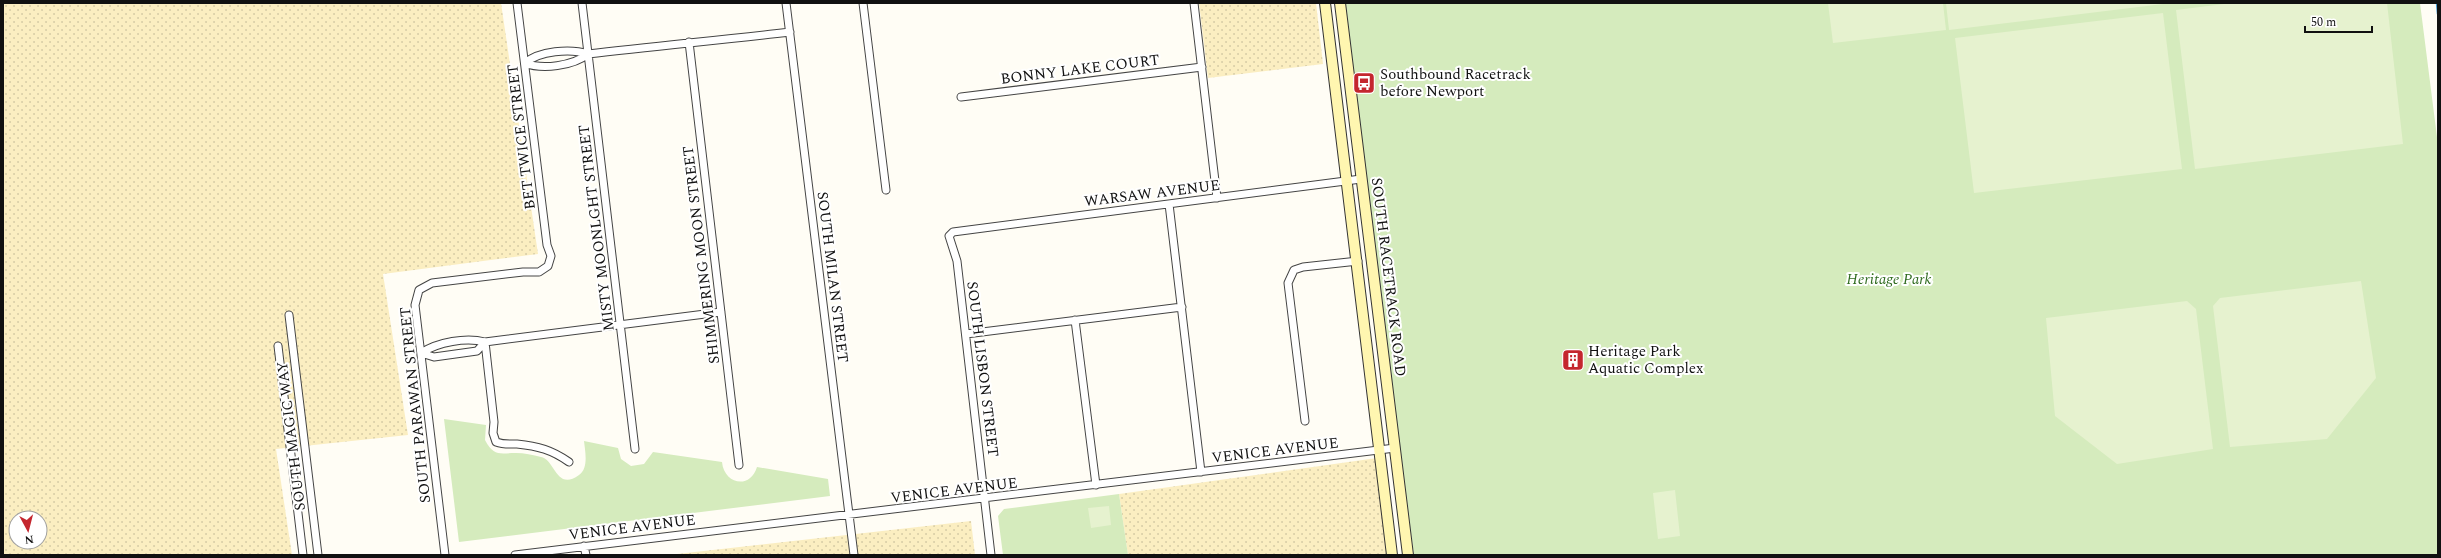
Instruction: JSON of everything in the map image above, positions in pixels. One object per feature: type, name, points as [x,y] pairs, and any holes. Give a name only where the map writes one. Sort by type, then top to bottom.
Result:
[{"type":"main road","name":"SOUTH RACETRACK ROAD","points":[[1325,3],[1358,261],[1392,555]]},
{"type":"main road","name":"SOUTH RACETRACK ROAD","points":[[1340,3],[1408,555]]},
{"type":"street","name":"BET TWICE STREET","points":[[517,3],[547,245],[551,256],[548,266]]},
{"type":"street","name":"MISTY MOONLGHT STREET","points":[[582,3],[635,449]]},
{"type":"street","name":"SOUTH MILAN STREET","points":[[786,3],[854,555]]},
{"type":"street","points":[[863,3],[886,190]]},
{"type":"street","points":[[1194,3],[1217,198]]},
{"type":"street","points":[[588,54],[579,61],[567,63],[535,67],[525,63],[533,56],[578,50],[588,54],[688,42],[710,42],[790,32]]},
{"type":"street","name":"SHIMMERING MOON STREET","points":[[688,42],[739,465]]},
{"type":"street","name":"BONNY LAKE COURT","points":[[961,97],[1202,67]]},
{"type":"street","name":"WARSAW AVENUE","points":[[949,236],[953,232],[1361,180]]},
{"type":"street","points":[[1169,204],[1202,472]]},
{"type":"street","name":"SOUTH LISBON STREET","points":[[949,236],[957,261],[986,499],[991,555]]},
{"type":"street","points":[[1306,421],[1288,283],[1294,270],[1303,267],[1358,261]]},
{"type":"street","name":"SOUTH PARAWAN STREET","points":[[445,555],[415,305],[419,290],[432,283],[523,272],[539,272],[548,266]]},
{"type":"street","points":[[966,334],[1182,306]]},
{"type":"street","points":[[421,353],[432,345],[475,340],[485,342],[721,312]]},
{"type":"street","name":"SOUTH MAGIC WAY","points":[[289,315],[318,555]]},
{"type":"street","points":[[1075,320],[1096,485]]},
{"type":"street","points":[[421,353],[434,357],[477,351],[485,342]]},
{"type":"street","points":[[485,342],[494,422],[493,433],[496,442],[504,445],[516,444],[552,450],[569,462]]},
{"type":"street","name":"SOUTH MAGIC WAY","points":[[278,346],[303,555]]},
{"type":"street","name":"VENICE AVENUE","points":[[515,555],[986,499],[1395,448]]},
{"type":"street","points":[[584,546],[586,555]]},
{"type":"sand","points":[[3,3],[501,3],[538,254],[383,274],[408,435],[276,449],[292,555],[3,555]]},
{"type":"sand","points":[[1199,3],[1316,3],[1323,64],[1208,78]]},
{"type":"sand","points":[[1377,458],[1387,555],[1128,555],[1119,494]]},
{"type":"sand","points":[[971,521],[975,555],[668,555]]},
{"type":"green space","name":"Heritage Park","points":[[1340,3],[2420,3],[2438,145],[2438,555],[1414,555],[1364,203]]},
{"type":"green space","points":[[1828,3],[1943,3],[1946,30],[1833,43]]},
{"type":"green space","points":[[1946,3],[2162,3],[2163,4],[1949,30]]},
{"type":"green space","points":[[2232,3],[2387,3],[2403,144],[2195,169],[2176,10]]},
{"type":"green space","points":[[2163,13],[2182,169],[1974,193],[1955,38]]},
{"type":"green space","points":[[2361,281],[2376,378],[2327,439],[2230,447],[2213,306],[2220,298]]},
{"type":"green space","points":[[2187,301],[2196,309],[2213,449],[2117,464],[2055,416],[2046,318]]},
{"type":"green space","points":[[444,419],[486,425],[485,440],[495,452],[522,453],[546,459],[557,473],[565,480],[579,475],[584,468],[586,459],[584,441],[618,448],[621,459],[631,466],[644,464],[653,452],[722,462],[727,475],[738,481],[749,479],[754,474],[757,467],[828,479],[830,496],[459,542]]},
{"type":"green space","points":[[1675,490],[1680,536],[1658,539],[1653,493]]},
{"type":"green space","points":[[1119,494],[1128,555],[1003,555],[998,516],[1004,509]]},
{"type":"green space","points":[[1109,506],[1111,525],[1091,528],[1088,508]]},
{"type":"waterway","points":[[2437,3],[2438,14]]},
{"type":"place","name":"Southbound Racetrack before Newport","points":[[1364,83]]},
{"type":"place","name":"Heritage Park Aquatic Complex","points":[[1573,360]]}]
